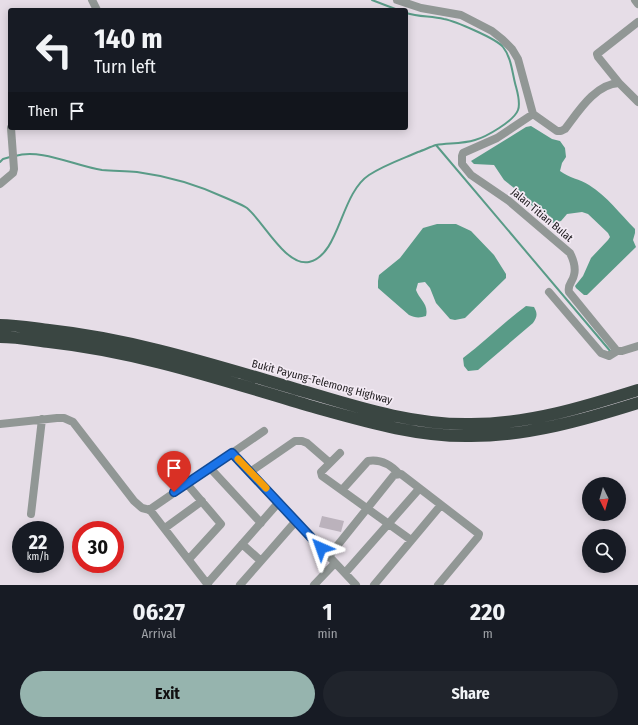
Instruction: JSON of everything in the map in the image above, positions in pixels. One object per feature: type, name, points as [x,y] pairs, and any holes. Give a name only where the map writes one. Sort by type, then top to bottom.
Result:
[{"type":"highway","name":"Bukit Payung-Telemong Highway","points":[[0,325],[80,333],[151,347],[368,410],[435,422],[472,424],[524,420],[565,412],[638,390]]},
{"type":"highway","points":[[0,337],[78,345],[148,359],[365,422],[434,434],[472,436],[526,432],[568,424],[638,402]]},
{"type":"street","points":[[397,0],[421,8],[460,15],[492,31],[502,38],[512,49],[518,59],[533,114],[557,131],[563,131],[595,93],[608,85],[619,83]]},
{"type":"street","points":[[635,0],[638,4]]},
{"type":"street","points":[[638,22],[597,55],[619,83],[638,102]]},
{"type":"street","name":"Jalan Titian Bulat","points":[[533,114],[497,138],[463,153],[462,164],[471,175],[509,201],[570,253],[575,272],[569,285],[569,292],[617,351]]},
{"type":"street","points":[[0,184],[13,173],[14,169],[11,130]]},
{"type":"street","points":[[549,292],[601,353],[609,356],[617,351],[638,346]]},
{"type":"street","points":[[0,424],[64,418],[74,422],[134,501],[142,508],[149,510],[165,528],[207,585],[279,502]]},
{"type":"street","points":[[31,514],[42,419]]},
{"type":"street","points":[[149,510],[264,431]]},
{"type":"street","points":[[250,472],[295,441],[299,440],[307,443],[330,463]]},
{"type":"street","points":[[232,453],[356,585]]},
{"type":"street","points":[[340,453],[321,472],[321,474],[411,540]]},
{"type":"street","points":[[342,490],[368,461],[378,461],[392,467],[396,475],[419,489],[478,534],[478,537],[438,585]]},
{"type":"street","points":[[210,468],[261,523]]},
{"type":"street","points":[[329,556],[367,508],[396,475]]},
{"type":"street","points":[[186,484],[221,524],[189,559]]},
{"type":"street","points":[[345,573],[419,489]]},
{"type":"street","points":[[165,528],[202,501]]},
{"type":"street","points":[[374,585],[440,505]]},
{"type":"street","points":[[240,585],[296,521]]},
{"type":"street","points":[[242,544],[261,561]]},
{"type":"street","points":[[317,584],[335,563]]},
{"type":"shaded area","points":[[531,126],[552,139],[560,141],[565,148],[566,157],[562,163],[560,171],[596,189],[635,229],[633,240],[636,247],[587,295],[584,295],[575,286],[583,276],[591,258],[610,237],[608,233],[588,214],[582,212],[567,214],[561,221],[553,223],[538,213],[523,195],[504,180],[494,165],[474,164],[471,161],[526,127]]},
{"type":"shaded area","points":[[437,224],[456,224],[471,231],[494,255],[506,274],[506,278],[465,318],[455,320],[450,319],[436,303],[430,288],[425,282],[418,283],[416,290],[425,305],[427,312],[426,316],[422,317],[409,315],[378,288],[379,275],[400,258],[423,228]]},
{"type":"shaded area","points":[[526,306],[534,307],[535,309],[536,315],[533,323],[478,370],[468,371],[464,366],[463,358]]},
{"type":"building","points":[[322,516],[344,521],[341,532],[319,527]]},
{"type":"waterway","points":[[372,0],[393,8]]},
{"type":"waterway","points":[[15,156],[36,154],[58,158],[102,170],[137,172],[160,176],[204,189],[247,208],[283,251],[300,262],[309,262],[319,257],[327,248],[352,196],[359,184],[369,175],[393,162],[436,145],[465,142],[480,138],[506,124],[518,110],[518,96],[511,64],[503,47],[493,40],[449,20],[408,13]]},
{"type":"waterway","points":[[436,145],[611,352]]},
{"type":"waterway","points":[[0,162],[3,159],[10,157]]},
{"type":"slow traffic","points":[[238,459],[266,488]]},
{"type":"route","points":[[174,492],[232,453],[321,548]]}]
